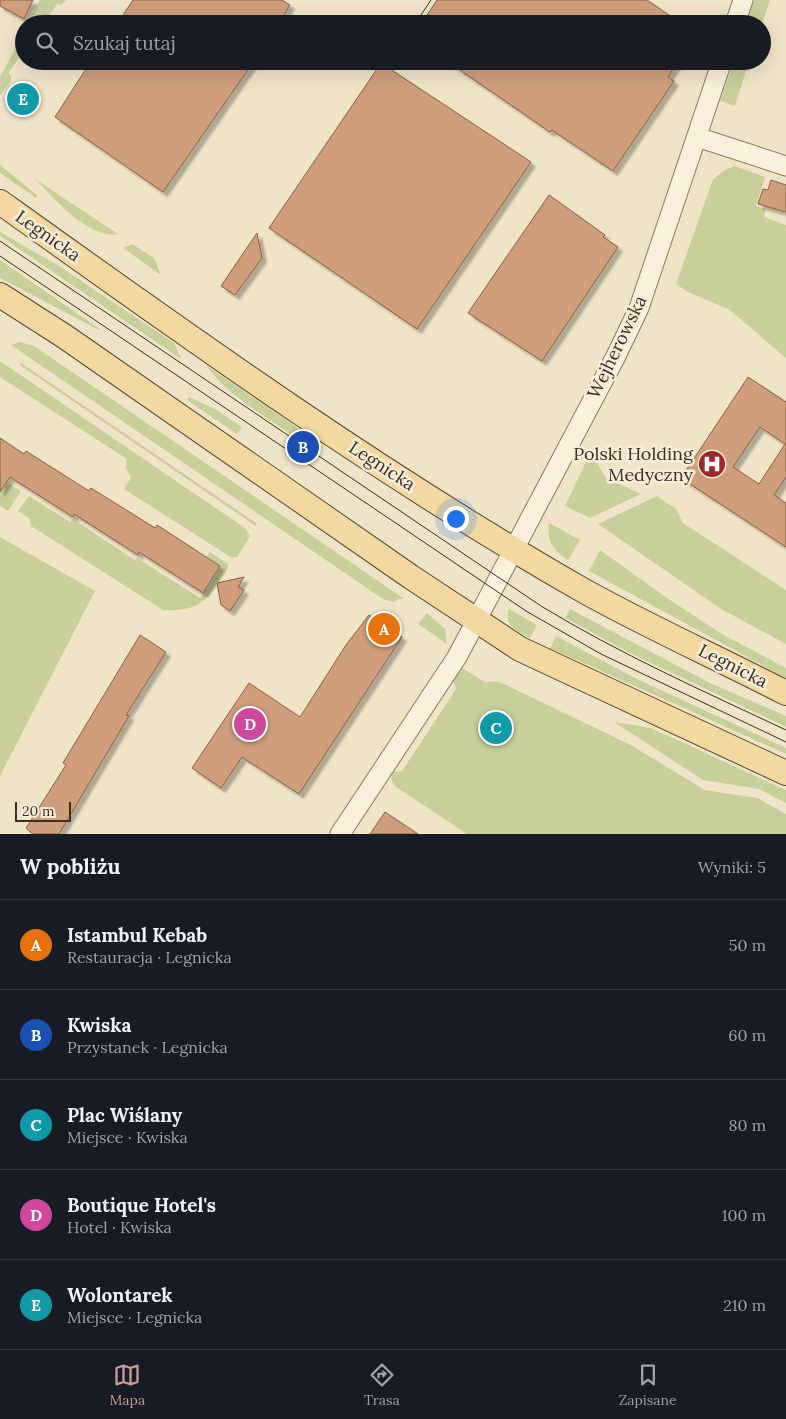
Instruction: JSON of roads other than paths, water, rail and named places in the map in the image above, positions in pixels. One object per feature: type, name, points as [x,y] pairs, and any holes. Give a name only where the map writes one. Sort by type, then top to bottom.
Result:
[{"type":"main road","name":"Legnicka","points":[[0,202],[162,317],[362,454],[587,592],[786,693]]},
{"type":"main road","points":[[0,295],[64,336],[475,621],[536,658],[786,773]]},
{"type":"street","points":[[738,15],[743,0]]},
{"type":"street","name":"Wejherowska","points":[[340,834],[457,657],[639,308],[719,70]]},
{"type":"street","points":[[697,137],[786,166]]},
{"type":"tram line","points":[[421,15],[431,0]]},
{"type":"tram line","points":[[0,241],[541,606],[631,656],[786,730]]},
{"type":"tram line","points":[[0,256],[526,611],[601,654],[786,742]]},
{"type":"place","name":"Wolontarek","points":[[23,99]]},
{"type":"place","name":"Kwiska","points":[[303,447]]},
{"type":"place","name":"Polski Holding Medyczny","points":[[712,464]]},
{"type":"place","name":"Istambul Kebab","points":[[384,629]]},
{"type":"place","name":"Boutique Hotel's","points":[[250,724]]},
{"type":"place","name":"Plac Wiślany","points":[[496,728]]}]
